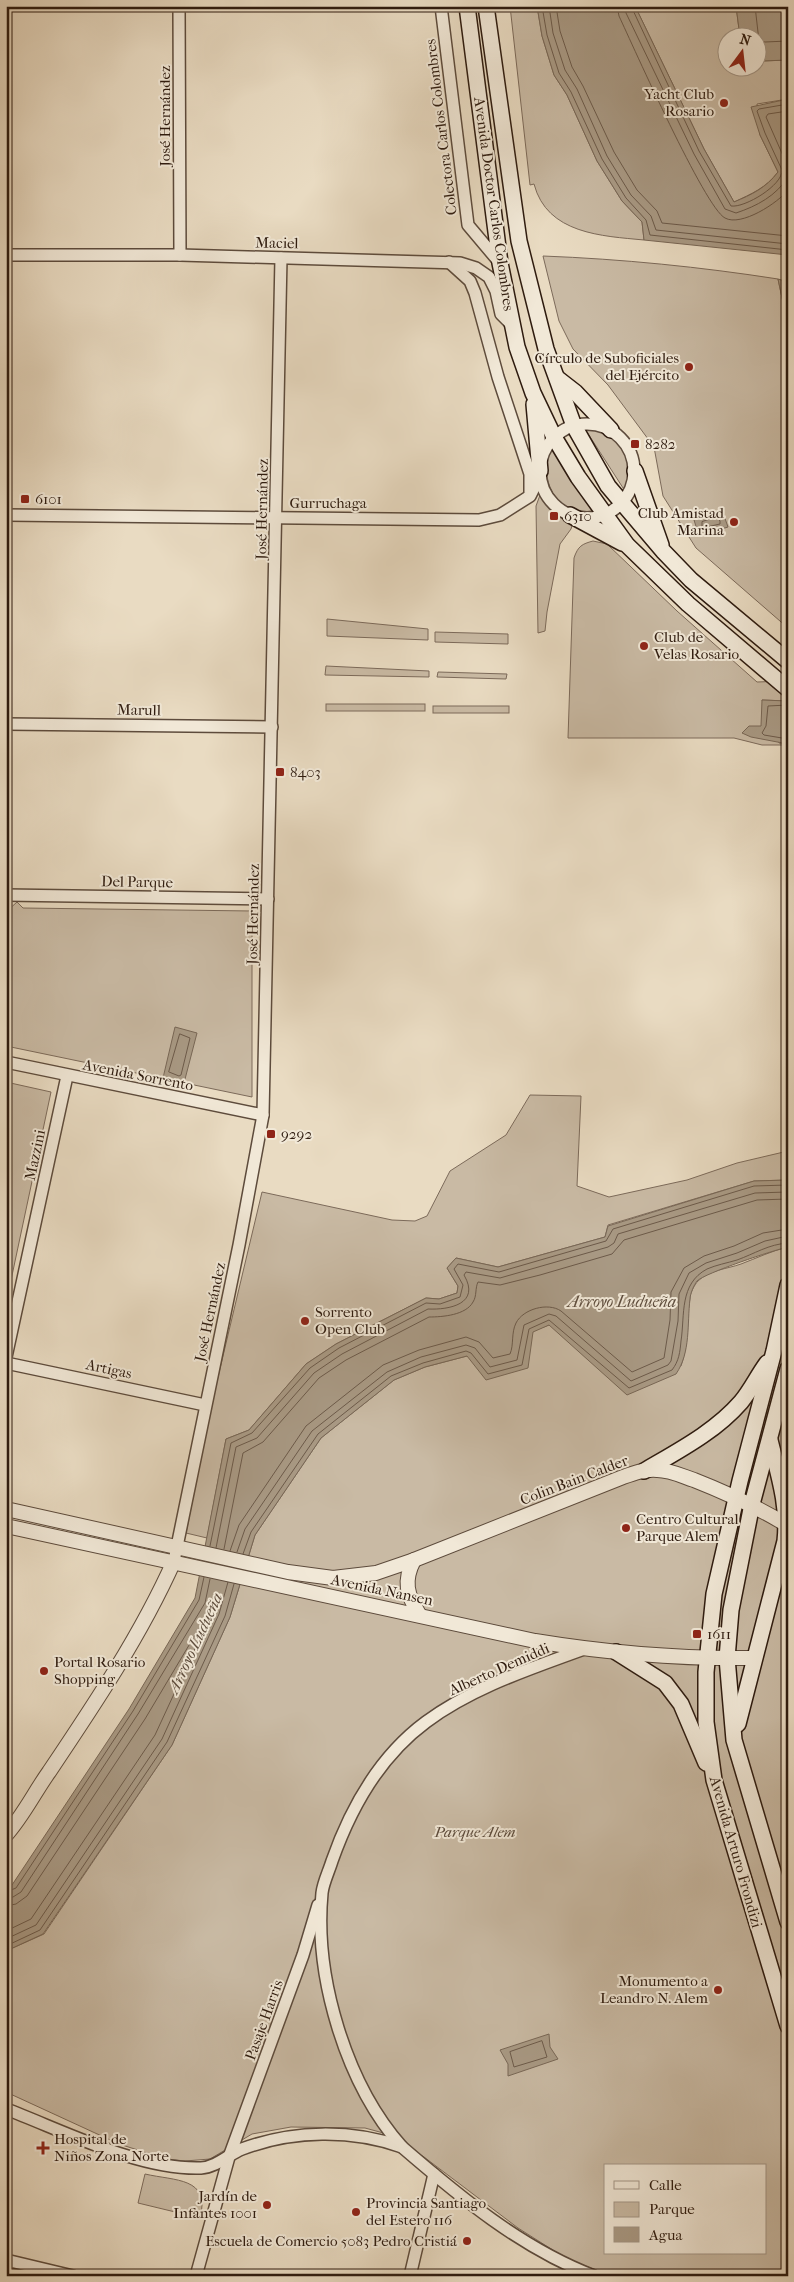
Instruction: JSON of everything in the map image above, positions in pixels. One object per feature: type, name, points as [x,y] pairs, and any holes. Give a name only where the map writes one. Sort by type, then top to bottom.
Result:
[{"type":"main road","name":"Avenida Doctor Carlos Colombres","points":[[467,6],[500,263],[517,347],[533,393],[554,437],[604,515],[627,545],[688,604],[783,685]]},
{"type":"main road","name":"Avenida Doctor Carlos Colombres","points":[[486,6],[518,242],[546,348],[574,426],[595,466],[621,504],[663,551],[691,580],[788,661]]},
{"type":"main road","points":[[556,378],[575,392],[612,430]]},
{"type":"main road","points":[[533,393],[538,479]]},
{"type":"main road","points":[[635,471],[663,551]]},
{"type":"main road","points":[[570,515],[627,545]]},
{"type":"main road","name":"Avenida Arturo Frondizi","points":[[786,1290],[774,1351],[714,1594],[707,1658],[706,1722],[714,1780],[788,2026]]},
{"type":"main road","points":[[644,1471],[695,1441],[723,1420],[742,1400],[774,1351]]},
{"type":"main road","name":"Avenida Arturo Frondizi","points":[[788,1369],[752,1504],[731,1610],[727,1658],[734,1740],[788,1922]]},
{"type":"main road","points":[[734,1740],[742,1700],[785,1541],[787,1525],[786,1507],[770,1438]]},
{"type":"main road","points":[[616,1652],[665,1683],[681,1704],[714,1780]]},
{"type":"street","name":"José Hernández","points":[[179,6],[180,255]]},
{"type":"street","name":"Colectora Carlos Colombres","points":[[441,6],[468,225],[500,263]]},
{"type":"street","name":"Maciel","points":[[6,255],[180,255],[460,263],[476,268],[489,277],[496,290],[501,314],[512,325]]},
{"type":"street","name":"José Hernández","points":[[174,1561],[239,1245],[263,1115],[281,258]]},
{"type":"street","points":[[448,262],[470,281],[475,293],[498,376],[538,479],[560,509],[570,515],[584,518],[604,515],[621,504],[631,489],[635,471],[632,453],[626,444],[612,430],[599,425],[586,424],[574,426],[554,437]]},
{"type":"street","name":"Gurruchaga","points":[[6,515],[479,520],[500,515],[530,496],[538,479],[544,452],[554,437]]},
{"type":"street","name":"Marull","points":[[6,724],[272,726]]},
{"type":"street","name":"Del Parque","points":[[6,895],[268,899]]},
{"type":"street","name":"Avenida Sorrento","points":[[6,1062],[263,1115]]},
{"type":"street","name":"Mazzini","points":[[6,1357],[67,1076]]},
{"type":"street","name":"Artigas","points":[[6,1363],[205,1405]]},
{"type":"street","name":"Colin Bain Calder","points":[[428,1554],[623,1477],[644,1471],[656,1470],[672,1472],[737,1497],[787,1525]]},
{"type":"street","name":"Avenida Nansen","points":[[6,1509],[288,1572],[333,1578],[376,1573],[428,1554]]},
{"type":"street","name":"Avenida Nansen","points":[[6,1526],[584,1649],[690,1658],[754,1658]]},
{"type":"street","points":[[414,1560],[408,1571],[406,1586],[410,1600],[419,1614]]},
{"type":"street","points":[[6,1835],[72,1738],[160,1592],[174,1561]]},
{"type":"street","name":"Alberto Demiddi","points":[[402,2147],[390,2133],[371,2104],[342,2044],[324,1961],[321,1923],[322,1891],[339,1842],[359,1797],[376,1772],[425,1723],[452,1705],[481,1690],[584,1649]]},
{"type":"street","name":"Pasaje Harris","points":[[196,2276],[229,2158],[303,1955],[322,1891]]},
{"type":"street","points":[[6,2109],[96,2145],[146,2160],[175,2166],[204,2168],[229,2158],[240,2150],[253,2145],[303,2135],[362,2136],[402,2147],[488,2217],[556,2258],[594,2276]]},
{"type":"street","points":[[410,2276],[434,2174]]},
{"type":"street","points":[[6,2260],[72,2276]]},
{"type":"green space","points":[[510,6],[537,6],[542,36],[554,75],[567,95],[597,161],[622,201],[642,222],[644,240],[594,234],[563,223],[541,201],[534,184],[530,185]]},
{"type":"green space","name":"Yacht Club Rosario","points":[[635,6],[736,6],[739,28],[716,28],[716,78],[766,78],[766,61],[788,60],[788,99],[757,104],[760,135],[778,172],[773,178],[752,193],[734,202],[704,149]]},
{"type":"green space","name":"Círculo de Suboficiales del Ejército","points":[[543,256],[661,264],[778,279],[788,326],[788,628],[696,548],[663,496],[654,447],[608,385],[573,349],[559,321]]},
{"type":"green space","points":[[588,428],[611,435],[619,441],[624,449],[628,458],[629,468],[625,491],[585,429]]},
{"type":"green space","points":[[553,445],[595,514],[569,508],[553,493],[548,482],[547,471],[548,458]]},
{"type":"green space","points":[[540,495],[558,514],[573,522],[571,529],[560,544],[545,631],[538,633],[536,506]]},
{"type":"green space","name":"Club de Velas Rosario","points":[[593,541],[607,544],[677,611],[757,682],[788,681],[788,701],[762,700],[779,743],[788,745],[762,745],[734,738],[568,738],[574,558],[581,546]]},
{"type":"green space","points":[[327,619],[428,629],[428,640],[327,636]]},
{"type":"green space","points":[[435,632],[508,634],[508,644],[435,642]]},
{"type":"green space","points":[[326,666],[429,671],[429,677],[325,675]]},
{"type":"green space","points":[[438,672],[507,674],[506,679],[437,677]]},
{"type":"green space","points":[[326,704],[425,704],[425,711],[326,711]]},
{"type":"green space","points":[[433,706],[509,706],[509,713],[433,713]]},
{"type":"green space","points":[[17,902],[23,908],[252,911],[252,1097],[6,1046],[6,912]]},
{"type":"green space","points":[[6,1082],[51,1092],[7,1299],[6,1299]]},
{"type":"green space","name":"Sorrento Open Club","points":[[530,1095],[581,1096],[577,1186],[609,1197],[687,1180],[737,1163],[788,1151],[788,1180],[754,1181],[608,1225],[605,1237],[498,1267],[456,1258],[447,1268],[458,1286],[457,1293],[439,1299],[426,1298],[336,1344],[306,1364],[249,1430],[226,1439],[207,1538],[186,1533],[213,1398],[262,1192],[392,1220],[415,1221],[427,1216],[450,1171],[506,1135]]},
{"type":"green space","name":"Parque Alem","points":[[788,1247],[788,2276],[612,2276],[567,2259],[518,2228],[424,2157],[387,2134],[365,2128],[291,2127],[252,2134],[210,2159],[185,2161],[166,2159],[119,2144],[6,2092],[6,1951],[44,1934],[172,1745],[230,1617],[255,1535],[321,1438],[394,1380],[425,1367],[467,1356],[549,1325],[681,1366],[684,1358],[690,1296],[697,1282],[702,1277],[713,1272]]},
{"type":"green space","points":[[145,2174],[178,2180],[188,2183],[195,2188],[200,2195],[202,2205],[200,2218],[138,2203]]},
{"type":"water","points":[[537,6],[635,6],[704,149],[734,202],[758,190],[778,172],[760,135],[751,107],[788,99],[788,255],[644,240],[642,222],[622,201],[597,161],[567,95],[554,75],[542,36]]},
{"type":"water","points":[[736,6],[788,6],[788,60],[766,61],[766,28],[739,28]]},
{"type":"water","points":[[778,279],[788,282],[788,326]]},
{"type":"water","points":[[722,510],[728,527],[699,536],[694,520]]},
{"type":"water","points":[[762,700],[788,701],[788,744],[751,737],[742,733],[749,726],[761,726]]},
{"type":"water","points":[[175,1027],[197,1033],[184,1083],[163,1078]]},
{"type":"water","name":"Arroyo Ludueña","points":[[788,1180],[788,1247],[755,1257],[697,1281],[690,1297],[688,1338],[684,1357],[676,1374],[627,1395],[549,1325],[533,1332],[528,1368],[486,1380],[467,1356],[425,1367],[394,1380],[321,1438],[255,1535],[230,1617],[172,1745],[43,1934],[6,1951],[6,1888],[12,1885],[129,1709],[195,1598],[226,1439],[249,1430],[306,1364],[336,1344],[426,1298],[439,1299],[457,1293],[458,1286],[447,1268],[456,1258],[498,1267],[605,1237],[608,1226],[754,1181]]},
{"type":"water","points":[[549,2034],[550,2047],[558,2059],[508,2076],[508,2064],[500,2050]]},
{"type":"place","name":"Yacht Club Rosario","points":[[724,103]]},
{"type":"place","name":"Círculo de Suboficiales del Ejército","points":[[689,367]]},
{"type":"place","name":"8282","points":[[635,444]]},
{"type":"place","name":"6101","points":[[25,499]]},
{"type":"place","name":"6310","points":[[554,516]]},
{"type":"place","name":"Club Amistad Marina","points":[[734,522]]},
{"type":"place","name":"Club de Velas Rosario","points":[[644,646]]},
{"type":"place","name":"8403","points":[[280,772]]},
{"type":"place","name":"9292","points":[[271,1134]]},
{"type":"place","name":"Sorrento Open Club","points":[[305,1321]]},
{"type":"place","name":"Centro Cultural Parque Alem","points":[[626,1528]]},
{"type":"place","name":"1611","points":[[697,1634]]},
{"type":"place","name":"Portal Rosario Shopping","points":[[44,1671]]},
{"type":"place","name":"Monumento a Leandro N. Alem","points":[[718,1990]]},
{"type":"place","name":"Hospital de Niños Zona Norte","points":[[43,2148]]},
{"type":"place","name":"Jardín de Infantes 1001","points":[[267,2205]]},
{"type":"place","name":"Provincia Santiago del Estero 116","points":[[356,2212]]},
{"type":"place","name":"Escuela de Comercio 5083 Pedro Cristiá","points":[[467,2241]]}]
